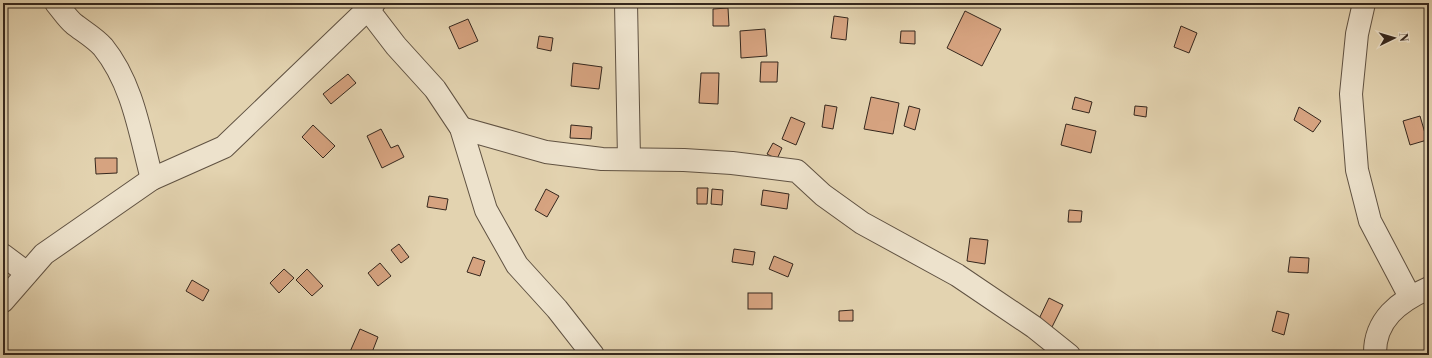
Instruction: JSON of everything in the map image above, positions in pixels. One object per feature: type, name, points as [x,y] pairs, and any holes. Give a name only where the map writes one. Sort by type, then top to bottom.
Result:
[{"type":"street","points":[[56,3],[72,22],[102,46],[125,82],[152,179]]},
{"type":"street","points":[[626,3],[629,159]]},
{"type":"street","points":[[1364,3],[1357,34],[1351,94],[1357,170],[1370,221],[1410,297]]},
{"type":"street","points":[[3,301],[44,254],[152,179],[224,147],[368,5],[396,46],[435,88],[461,128],[486,210],[517,265],[557,309],[593,355]]},
{"type":"street","points":[[461,128],[546,152],[602,159],[684,160],[732,163],[797,171],[823,195],[862,223],[957,275],[1034,327],[1069,355]]},
{"type":"street","points":[[3,255],[27,273]]},
{"type":"street","points":[[1375,355],[1375,348],[1381,325],[1391,312],[1410,297],[1429,288]]},
{"type":"building","points":[[683,3],[701,3],[700,7]]},
{"type":"building","points":[[728,8],[729,26],[713,26],[713,9]]},
{"type":"building","points":[[965,11],[1001,29],[982,66],[947,48]]},
{"type":"building","points":[[834,16],[848,18],[846,40],[831,38]]},
{"type":"building","points":[[468,19],[478,41],[459,49],[449,27]]},
{"type":"building","points":[[1181,26],[1197,33],[1189,53],[1174,47]]},
{"type":"building","points":[[765,29],[767,56],[741,58],[740,31]]},
{"type":"building","points":[[901,31],[915,31],[915,44],[900,43]]},
{"type":"building","points":[[539,36],[553,38],[551,51],[537,48]]},
{"type":"building","points":[[761,62],[778,62],[777,82],[760,82]]},
{"type":"building","points":[[573,63],[602,67],[599,89],[571,86]]},
{"type":"building","points":[[701,73],[719,73],[718,104],[699,103]]},
{"type":"building","points":[[348,74],[356,83],[331,104],[323,94]]},
{"type":"building","points":[[871,97],[899,103],[893,134],[864,129]]},
{"type":"building","points":[[1075,97],[1092,102],[1089,113],[1072,109]]},
{"type":"building","points":[[825,105],[837,107],[833,129],[822,127]]},
{"type":"building","points":[[909,106],[920,109],[915,130],[904,126]]},
{"type":"building","points":[[1135,106],[1147,107],[1146,117],[1134,115]]},
{"type":"building","points":[[1299,107],[1321,121],[1313,132],[1294,120]]},
{"type":"building","points":[[1420,116],[1427,140],[1410,145],[1403,121]]},
{"type":"building","points":[[791,117],[805,123],[796,145],[782,139]]},
{"type":"building","points":[[1066,124],[1096,131],[1091,153],[1061,145]]},
{"type":"building","points":[[313,125],[335,146],[323,158],[302,137]]},
{"type":"building","points":[[571,125],[592,127],[591,139],[570,138]]},
{"type":"building","points":[[381,129],[391,148],[398,145],[404,157],[382,168],[367,136]]},
{"type":"building","points":[[773,143],[782,148],[777,159],[767,154]]},
{"type":"building","points":[[95,158],[117,158],[117,173],[96,174]]},
{"type":"building","points":[[697,188],[708,188],[707,204],[697,204]]},
{"type":"building","points":[[546,189],[559,196],[547,217],[535,210]]},
{"type":"building","points":[[712,189],[723,190],[722,205],[711,204]]},
{"type":"building","points":[[763,190],[789,194],[787,209],[761,205]]},
{"type":"building","points":[[429,196],[448,199],[446,210],[427,207]]},
{"type":"building","points":[[1069,210],[1082,211],[1081,222],[1068,222]]},
{"type":"building","points":[[970,238],[988,240],[985,264],[967,261]]},
{"type":"building","points":[[399,244],[409,257],[401,263],[391,250]]},
{"type":"building","points":[[734,249],[755,252],[753,265],[732,262]]},
{"type":"building","points":[[774,256],[793,264],[788,277],[769,269]]},
{"type":"building","points":[[473,257],[485,261],[480,276],[467,272]]},
{"type":"building","points":[[1290,257],[1309,258],[1308,273],[1288,272]]},
{"type":"building","points":[[380,263],[391,276],[378,286],[368,273]]},
{"type":"building","points":[[284,269],[294,278],[279,293],[270,283]]},
{"type":"building","points":[[307,269],[323,286],[312,296],[296,280]]},
{"type":"building","points":[[192,280],[209,290],[203,301],[186,291]]},
{"type":"building","points":[[748,293],[772,293],[772,309],[748,309]]},
{"type":"building","points":[[1049,298],[1063,305],[1052,327],[1038,321]]},
{"type":"building","points":[[853,310],[853,321],[839,321],[839,311]]},
{"type":"building","points":[[1277,311],[1289,314],[1284,335],[1272,331]]},
{"type":"building","points":[[360,329],[378,337],[371,355],[349,354]]}]
